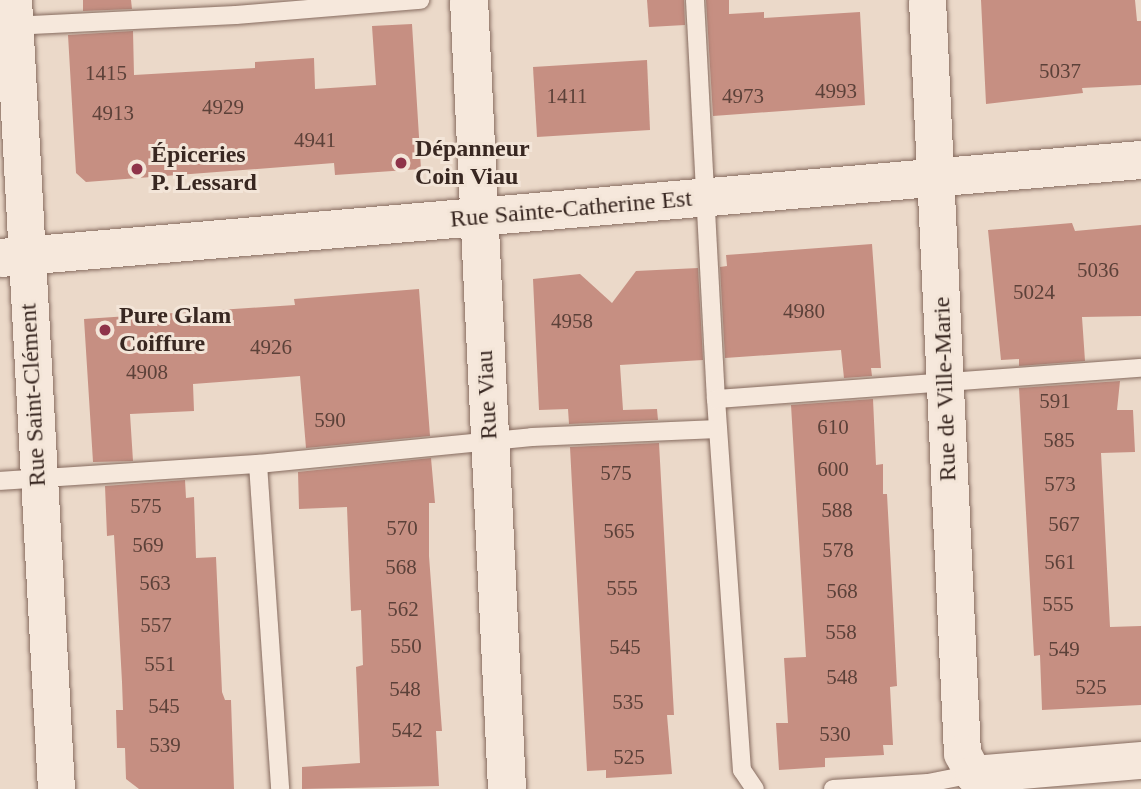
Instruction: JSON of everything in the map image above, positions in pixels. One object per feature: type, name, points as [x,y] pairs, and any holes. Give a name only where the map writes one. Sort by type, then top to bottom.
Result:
[{"type":"street","name":"Rue Viau","points":[[469,0],[507,789]]},
{"type":"street","name":"Rue de Ville-Marie","points":[[927,0],[961,753],[973,774]]},
{"type":"street","name":"Rue Saint-Clément","points":[[9,18],[13,257],[38,478],[56,789]]},
{"type":"street","name":"Rue Sainte-Catherine Est","points":[[13,257],[1141,160]]},
{"type":"street","points":[[973,774],[1141,760]]},
{"type":"lane","points":[[9,18],[420,0]]},
{"type":"lane","points":[[695,0],[716,399],[742,770],[755,789]]},
{"type":"lane","points":[[716,399],[1141,368]]},
{"type":"lane","points":[[0,481],[258,464],[489,440],[718,429]]},
{"type":"lane","points":[[258,464],[280,789]]},
{"type":"lane","points":[[833,789],[928,783],[973,774]]},
{"type":"building","points":[[83,0],[131,0],[132,9],[83,11]]},
{"type":"building","points":[[647,0],[684,0],[685,25],[649,27]]},
{"type":"building","points":[[706,0],[729,0],[729,14],[764,12],[764,18],[860,12],[865,105],[713,116]]},
{"type":"building","points":[[981,0],[1135,0],[1137,21],[1141,21],[1141,85],[1082,88],[1083,93],[986,104]]},
{"type":"building","points":[[412,24],[421,169],[335,175],[334,163],[86,182],[76,173],[68,35],[133,31],[134,75],[255,68],[255,62],[314,58],[315,89],[376,85],[372,26]]},
{"type":"building","points":[[647,60],[650,130],[537,137],[533,67]]},
{"type":"building","points":[[1072,223],[1075,231],[1141,225],[1141,316],[1082,317],[1085,361],[1019,366],[1019,359],[1001,360],[988,230]]},
{"type":"building","points":[[872,244],[881,368],[871,368],[872,376],[844,378],[841,350],[725,358],[720,267],[727,266],[726,255]]},
{"type":"building","points":[[698,268],[703,360],[620,365],[623,410],[657,409],[658,420],[569,424],[568,409],[539,410],[533,279],[580,274],[612,303],[636,271]]},
{"type":"building","points":[[419,289],[430,436],[306,448],[300,376],[193,384],[194,411],[130,414],[133,461],[93,462],[84,319],[295,305],[294,299]]},
{"type":"building","points":[[1120,381],[1117,410],[1133,410],[1135,452],[1101,453],[1110,627],[1141,626],[1141,705],[1042,710],[1040,655],[1034,656],[1019,388]]},
{"type":"building","points":[[873,399],[876,465],[883,464],[883,494],[887,494],[897,686],[890,687],[893,745],[883,745],[884,755],[825,758],[825,767],[779,770],[776,723],[788,723],[784,658],[806,657],[791,405]]},
{"type":"building","points":[[659,443],[674,715],[667,715],[672,774],[606,778],[606,770],[587,771],[570,447]]},
{"type":"building","points":[[431,458],[435,503],[429,503],[429,556],[442,731],[436,731],[439,786],[302,789],[302,767],[360,763],[356,667],[363,665],[361,610],[351,611],[347,507],[299,509],[298,472]]},
{"type":"building","points":[[185,480],[186,498],[194,497],[196,558],[216,557],[222,692],[225,700],[231,700],[234,789],[139,789],[126,779],[125,748],[117,748],[116,710],[123,710],[122,682],[114,535],[107,536],[105,486]]},
{"type":"place","name":"Dépanneur Coin Viau","points":[[401,163]]},
{"type":"place","name":"Épiceries P. Lessard","points":[[137,169]]},
{"type":"place","name":"Pure Glam Coiffure","points":[[105,330]]}]
